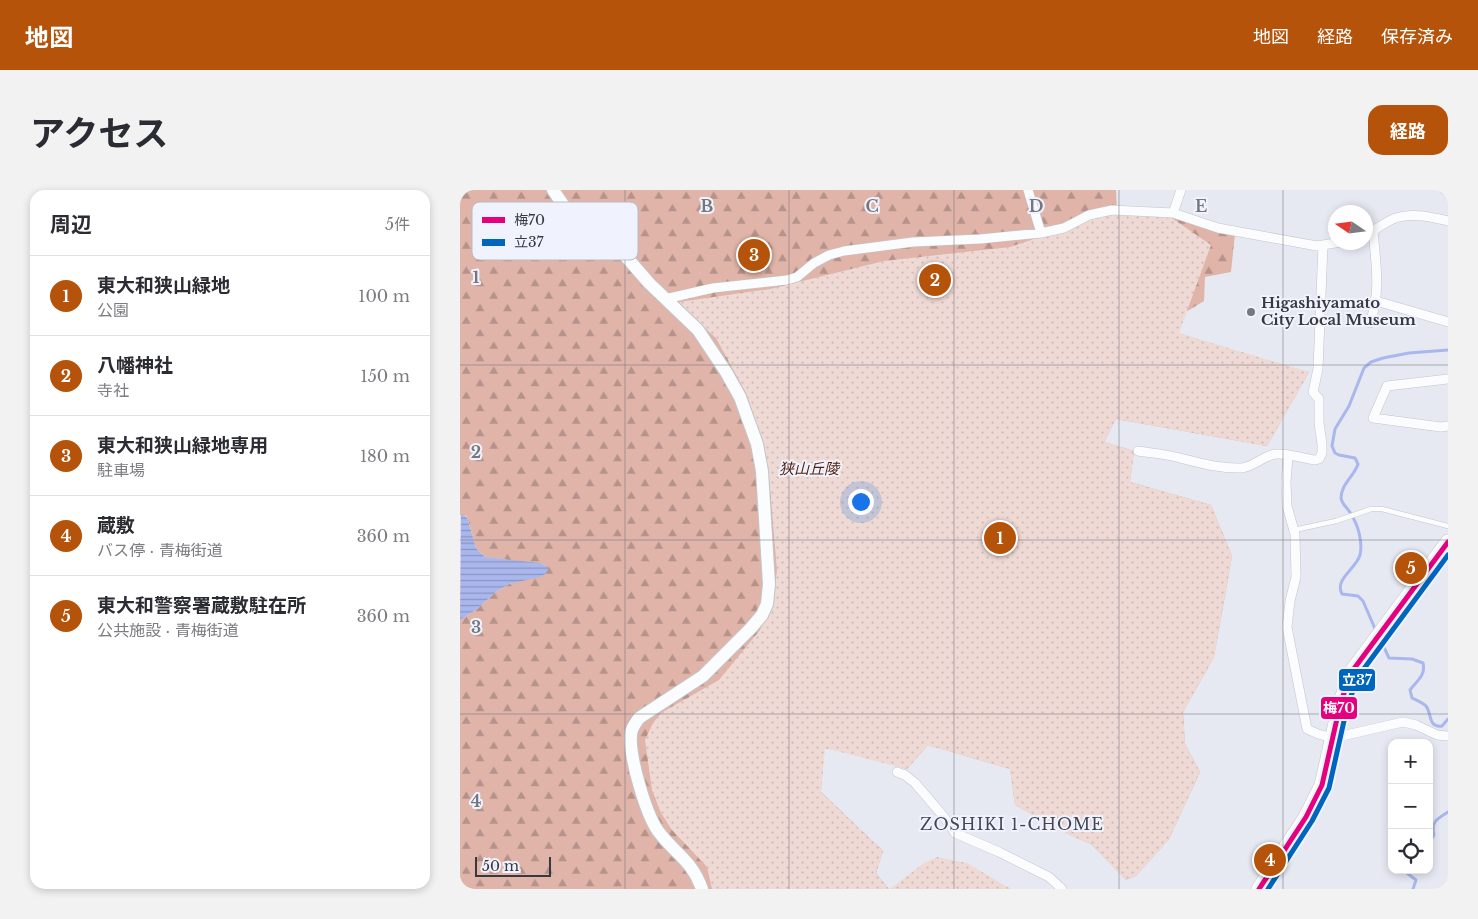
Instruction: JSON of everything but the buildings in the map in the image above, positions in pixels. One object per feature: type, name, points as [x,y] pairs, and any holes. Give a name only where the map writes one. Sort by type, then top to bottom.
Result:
[{"type":"main road","points":[[1259,889],[1315,800],[1324,777],[1341,701],[1350,676],[1372,643],[1448,542]]},
{"type":"street","points":[[553,190],[561,202]]},
{"type":"street","points":[[1028,190],[1041,233]]},
{"type":"street","points":[[1173,213],[1181,190]]},
{"type":"street","points":[[665,299],[713,288],[787,280],[797,277],[814,263],[829,255],[844,251],[913,242],[980,239],[1041,233],[1064,228],[1089,215],[1112,210],[1173,213],[1218,228],[1317,246],[1328,244]]},
{"type":"street","points":[[1373,231],[1394,219],[1407,216],[1425,215],[1448,221]]},
{"type":"street","points":[[1138,451],[1176,456],[1192,462],[1216,466],[1241,468],[1252,466],[1276,453],[1315,460],[1319,459],[1322,453],[1319,399],[1313,392],[1318,369],[1323,245]]},
{"type":"street","points":[[1370,323],[1376,302],[1377,288],[1371,250]]},
{"type":"street","points":[[629,260],[665,299],[698,330],[726,372],[740,397],[757,444],[762,471],[769,584],[767,604],[762,616],[703,676],[639,718],[632,728],[632,750],[650,818],[664,839],[685,858],[702,889]]},
{"type":"street","points":[[1376,302],[1448,322]]},
{"type":"street","points":[[1448,379],[1387,386],[1373,418],[1441,427],[1448,426]]},
{"type":"street","points":[[1288,456],[1287,506],[1294,530],[1296,577],[1290,601],[1287,627],[1307,729],[1333,738],[1402,722],[1416,725],[1437,735],[1448,736]]},
{"type":"street","points":[[897,772],[905,775],[915,783],[955,833],[1049,877],[1062,889]]},
{"type":"lane","points":[[1294,530],[1336,521],[1371,509],[1382,509],[1448,526]]},
{"type":"green space","name":"狭山丘陵","points":[[460,190],[1116,190],[1117,212],[1172,217],[1235,234],[1231,272],[1205,277],[1204,301],[1181,315],[1179,333],[1240,356],[1309,372],[1267,446],[1116,419],[1104,442],[1134,451],[1130,482],[1211,505],[1232,556],[1214,657],[1183,712],[1185,744],[1200,772],[1169,839],[1136,876],[1126,880],[1091,844],[1072,836],[1015,805],[1010,769],[928,745],[907,769],[860,755],[824,748],[821,792],[883,851],[876,873],[889,889],[460,889],[460,620],[509,584],[544,575],[545,565],[485,557],[476,548],[467,516],[460,515]]},
{"type":"green space","points":[[1112,211],[1163,212],[1211,245],[1179,333],[1309,372],[1267,446],[1116,419],[1104,442],[1134,451],[1130,482],[1211,505],[1232,556],[1214,657],[1183,712],[1185,744],[1200,772],[1169,839],[1136,876],[1126,880],[1091,844],[1072,836],[1015,805],[1010,769],[928,745],[907,769],[825,748],[821,792],[883,851],[876,873],[889,889],[712,889],[707,867],[672,830],[661,813],[652,790],[645,740],[653,723],[661,713],[719,680],[760,630],[773,604],[777,570],[769,476],[762,441],[746,393],[716,338],[690,315],[679,302],[770,289],[884,261],[1010,247],[1064,229],[1089,217]]},
{"type":"green space","points":[[937,857],[967,863],[1011,889],[890,889],[924,863]]},
{"type":"water","points":[[461,514],[467,517],[476,548],[485,557],[540,563],[548,567],[548,570],[540,577],[509,584],[460,620]]},
{"type":"waterway","points":[[1376,631],[1363,601],[1358,596],[1342,594],[1340,589],[1343,579],[1358,560],[1361,545],[1356,523],[1341,498],[1343,488],[1358,464],[1355,458],[1335,453],[1332,446],[1335,429],[1349,406],[1364,368],[1371,362],[1409,353],[1448,350]]},
{"type":"waterway","points":[[1381,641],[1389,658],[1412,659],[1423,663],[1422,674],[1410,690],[1412,698],[1426,706],[1434,725],[1442,726],[1448,719]]},
{"type":"waterway","points":[[1433,837],[1434,823],[1448,812]]},
{"type":"waterway","points":[[1408,874],[1416,880],[1413,889]]},
{"type":"transit line","name":"梅70","points":[[1259,889],[1306,817],[1322,785],[1341,701],[1353,670],[1448,542]]},
{"type":"transit line","name":"立37","points":[[1268,889],[1312,821],[1329,788],[1348,703],[1360,674],[1448,555]]},
{"type":"place","name":"東大和狭山緑地専用","points":[[754,255]]},
{"type":"place","name":"八幡神社","points":[[935,280]]},
{"type":"place","name":"Higashiyamato City Local Museum","points":[[1251,312]]},
{"type":"place","name":"東大和狭山緑地","points":[[1000,538]]},
{"type":"place","name":"東大和警察署蔵敷駐在所","points":[[1411,568]]},
{"type":"place","name":"蔵敷","points":[[1270,860]]},
{"type":"district","name":"ZOSHIKI 1-CHOME","points":[[1012,824]]}]
